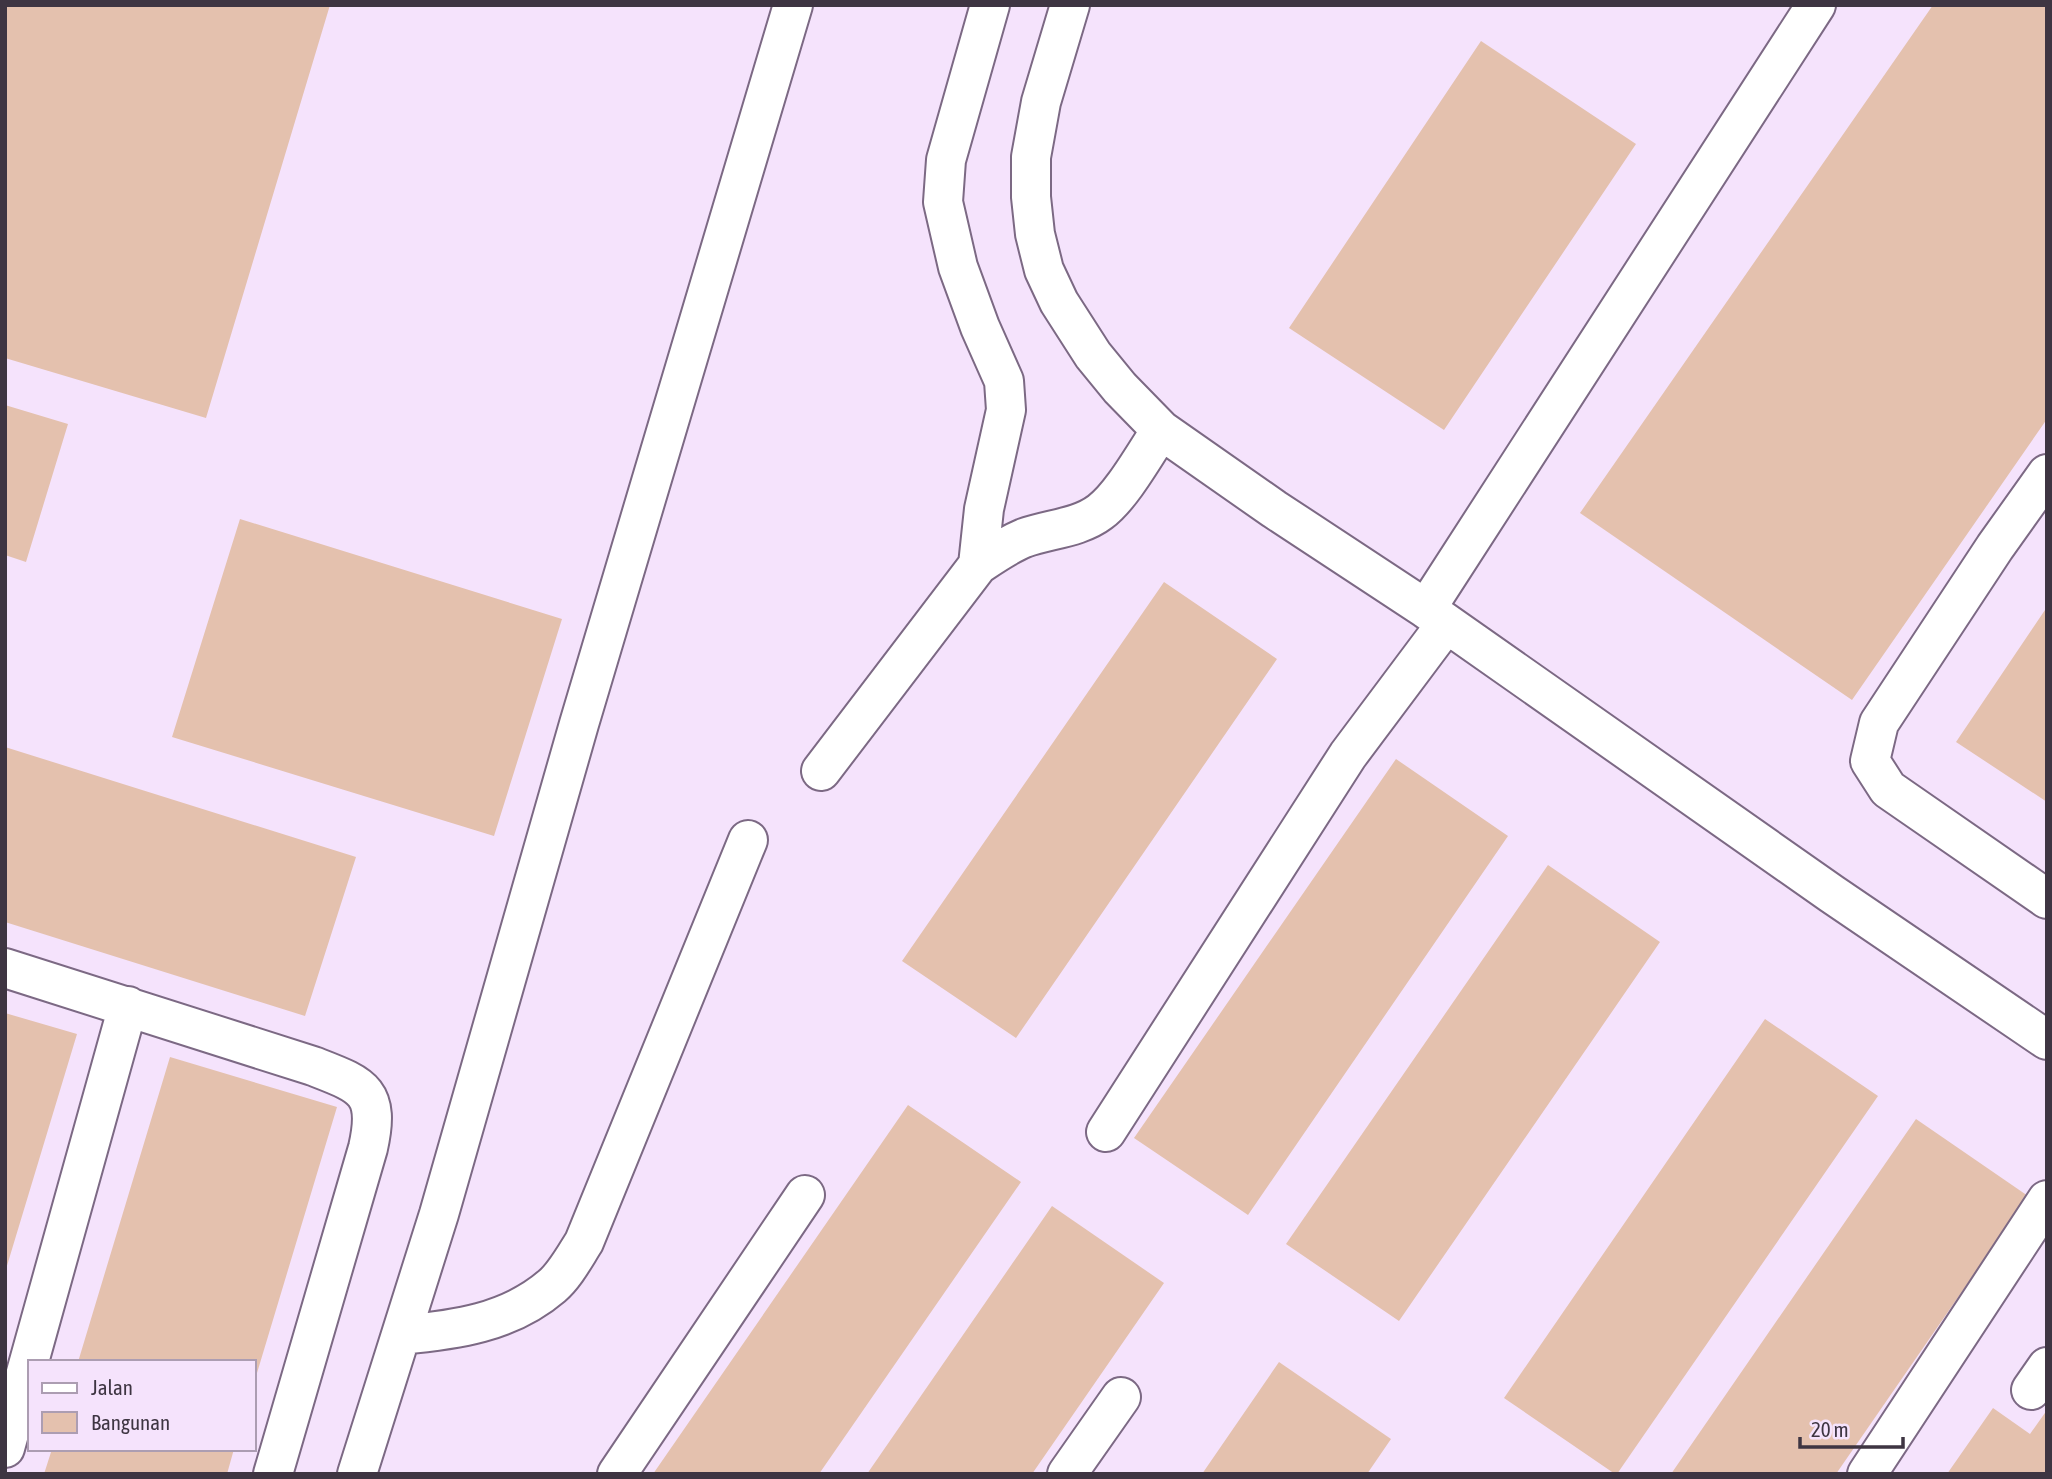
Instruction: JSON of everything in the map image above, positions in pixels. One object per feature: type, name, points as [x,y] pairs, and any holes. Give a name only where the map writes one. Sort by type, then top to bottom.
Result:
[{"type":"street","points":[[357,1474],[439,1214],[583,711],[793,5]]},
{"type":"street","points":[[978,565],[984,509],[1006,410],[1004,381],[958,267],[943,202],[946,160],[989,5]]},
{"type":"street","points":[[1070,5],[1041,102],[1031,157],[1035,234],[1044,270],[1059,302],[1093,355],[1120,388],[1161,430],[1274,509],[1436,616],[1832,894],[2047,1040]]},
{"type":"street","points":[[1107,1132],[1436,616],[1816,5]]},
{"type":"street","points":[[821,771],[978,565],[1002,548],[1025,538],[1073,524],[1101,512],[1119,491],[1161,430]]},
{"type":"street","points":[[2047,474],[1995,547],[1879,723],[1870,761],[1888,789],[2047,900]]},
{"type":"street","points":[[401,1335],[451,1330],[505,1316],[554,1285],[584,1242],[748,840]]},
{"type":"street","points":[[5,968],[352,1081],[362,1089],[370,1104],[374,1116],[368,1148],[274,1474]]},
{"type":"street","points":[[29,1360],[128,1006]]},
{"type":"street","points":[[617,1474],[805,1195]]},
{"type":"street","points":[[1867,1474],[2047,1200]]},
{"type":"street","points":[[5,1448],[28,1365]]},
{"type":"street","points":[[1067,1474],[1121,1397]]},
{"type":"building","points":[[5,5],[330,5],[206,418],[5,358]]},
{"type":"building","points":[[1933,5],[2047,5],[2047,419],[1852,700],[1580,513]]},
{"type":"building","points":[[1481,41],[1636,144],[1444,430],[1289,328]]},
{"type":"building","points":[[5,405],[68,424],[26,562],[5,555]]},
{"type":"building","points":[[240,519],[562,619],[494,836],[172,737]]},
{"type":"building","points":[[1164,582],[1277,659],[1016,1038],[902,961]]},
{"type":"building","points":[[2047,607],[2047,802],[1956,742]]},
{"type":"building","points":[[5,747],[356,857],[305,1016],[5,922]]},
{"type":"building","points":[[1396,759],[1508,836],[1248,1215],[1134,1138]]},
{"type":"building","points":[[1548,865],[1660,942],[1399,1321],[1286,1244]]},
{"type":"building","points":[[5,1013],[77,1034],[6,1269],[5,1269]]},
{"type":"building","points":[[1765,1019],[1878,1096],[1615,1474],[1504,1398]]},
{"type":"building","points":[[170,1057],[337,1107],[256,1376],[256,1360],[79,1360]]},
{"type":"building","points":[[908,1105],[1021,1182],[819,1474],[653,1474]]},
{"type":"building","points":[[1916,1119],[2028,1196],[1836,1474],[1671,1474]]},
{"type":"building","points":[[1052,1206],[1164,1283],[1032,1474],[867,1474]]},
{"type":"building","points":[[1279,1362],[1391,1439],[1367,1474],[1202,1474]]},
{"type":"building","points":[[1993,1408],[2030,1434],[2047,1410],[2047,1474],[1947,1474]]},
{"type":"building","points":[[51,1451],[233,1451],[227,1474],[44,1474]]}]
